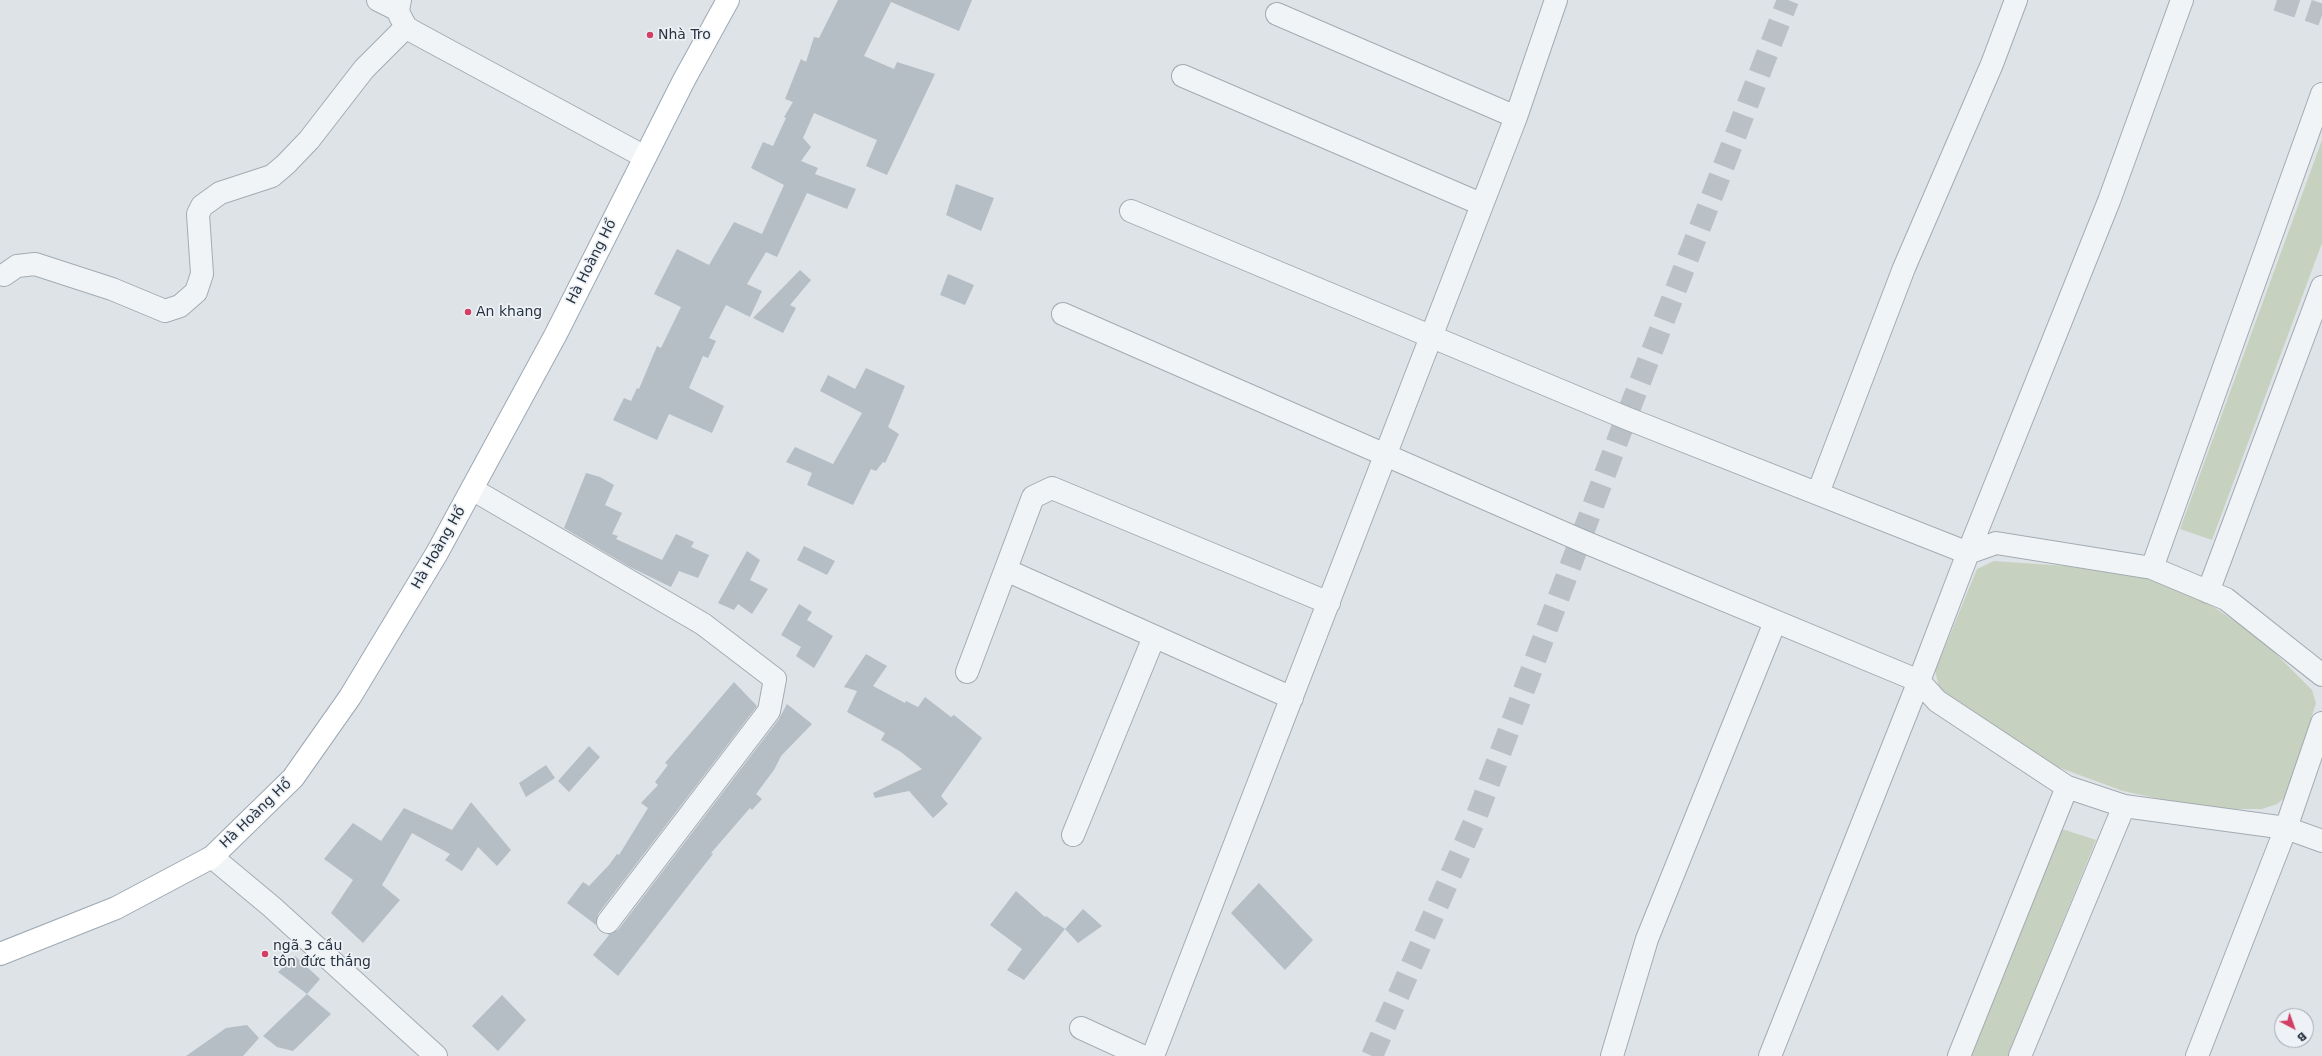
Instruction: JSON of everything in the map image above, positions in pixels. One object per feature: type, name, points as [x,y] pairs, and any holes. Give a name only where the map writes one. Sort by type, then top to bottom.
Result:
[{"type":"main road","name":"Hà Hoàng Hổ","points":[[0,954],[116,908],[212,857],[293,778],[350,698],[433,560],[556,334],[645,157],[728,0]]},
{"type":"street","points":[[378,0],[401,12],[645,157]]},
{"type":"street","points":[[1154,1056],[1432,337],[1481,204],[1516,117],[1556,0]]},
{"type":"street","points":[[1818,493],[1904,268],[1992,64],[2016,0]]},
{"type":"street","points":[[1770,1056],[1920,681],[1968,553],[2109,201],[2182,0]]},
{"type":"street","points":[[1,273],[17,266],[34,264],[112,289],[165,311],[180,306],[196,292],[202,274],[198,214],[202,206],[220,193],[272,176],[286,164],[309,140],[364,69],[401,12]]},
{"type":"street","points":[[1277,14],[1516,117]]},
{"type":"street","points":[[1183,76],[1481,204]]},
{"type":"street","points":[[2152,568],[2322,94]]},
{"type":"street","points":[[1131,211],[1626,418],[1968,553],[1996,543],[2152,568],[2226,599],[2322,675]]},
{"type":"street","points":[[2208,592],[2322,287]]},
{"type":"street","points":[[1063,314],[1775,622],[1920,681],[1937,701],[2066,787],[2124,806],[2286,828],[2322,841]]},
{"type":"street","points":[[967,672],[1033,497],[1052,488],[1329,603]]},
{"type":"street","points":[[472,489],[703,624],[775,679],[769,711],[608,922]]},
{"type":"street","points":[[1006,570],[1292,698]]},
{"type":"street","points":[[1612,1056],[1647,939],[1775,622]]},
{"type":"street","points":[[1073,835],[1154,637]]},
{"type":"street","points":[[2197,1056],[2286,828],[2322,723]]},
{"type":"street","points":[[1959,1056],[2066,787]]},
{"type":"street","points":[[2020,1056],[2124,806]]},
{"type":"street","points":[[212,857],[272,907],[436,1056]]},
{"type":"street","points":[[1081,1028],[1142,1056]]},
{"type":"green space","points":[[2322,140],[2322,243],[2212,540],[2180,529]]},
{"type":"green space","points":[[1994,561],[2066,566],[2151,579],[2209,604],[2260,638],[2312,690],[2316,703],[2287,796],[2277,804],[2262,809],[2232,809],[2188,805],[2123,791],[2052,765],[1949,698],[1939,687],[1935,671],[1977,569]]},
{"type":"green space","points":[[2059,828],[2096,840],[2008,1056],[1969,1056]]},
{"type":"building","points":[[838,0],[972,0],[959,31],[891,2],[864,56],[894,69],[897,62],[935,74],[887,175],[866,166],[877,140],[814,113],[803,138],[811,147],[801,161],[818,168],[815,174],[856,189],[847,209],[807,193],[777,257],[766,252],[747,284],[762,291],[750,317],[726,305],[709,338],[716,341],[708,358],[703,356],[689,388],[724,406],[712,433],[669,414],[657,440],[613,420],[624,398],[631,401],[637,388],[639,389],[657,346],[661,348],[681,307],[654,294],[677,249],[709,265],[734,222],[762,234],[784,185],[751,168],[763,142],[773,146],[786,118],[784,117],[793,102],[785,99],[801,59],[806,62],[814,37],[819,38]]},
{"type":"building","points":[[956,184],[994,198],[981,231],[946,215]]},
{"type":"building","points":[[800,270],[811,280],[790,305],[796,308],[783,333],[753,318]]},
{"type":"building","points":[[948,274],[974,285],[965,305],[940,295]]},
{"type":"building","points":[[866,368],[905,386],[888,427],[899,434],[885,463],[883,462],[876,471],[871,469],[853,505],[807,485],[812,473],[786,462],[795,447],[833,464],[862,413],[820,391],[828,375],[855,389]]},
{"type":"building","points":[[586,473],[600,477],[614,485],[605,505],[622,513],[612,534],[618,536],[616,539],[662,560],[676,534],[694,542],[691,547],[709,555],[698,578],[679,571],[671,587],[630,567],[564,528]]},
{"type":"building","points":[[804,546],[835,561],[827,575],[797,560]]},
{"type":"building","points":[[747,551],[760,560],[750,580],[768,589],[752,614],[738,604],[734,610],[718,603]]},
{"type":"building","points":[[799,604],[812,612],[807,620],[833,636],[814,668],[796,656],[801,647],[781,635]]},
{"type":"building","points":[[866,654],[887,666],[873,686],[905,703],[906,701],[918,707],[925,697],[951,717],[954,715],[982,738],[941,796],[948,804],[933,818],[909,791],[875,798],[873,793],[922,769],[901,752],[881,740],[885,733],[847,712],[857,691],[844,687]]},
{"type":"building","points":[[734,682],[757,706],[598,914],[596,925],[567,903],[583,882],[589,886],[609,865],[617,854],[619,855],[648,808],[641,803],[658,785],[655,782],[668,765],[665,763]]},
{"type":"building","points":[[787,704],[812,724],[781,756],[774,770],[756,794],[762,799],[752,810],[750,808],[711,853],[713,854],[618,976],[593,955],[609,935],[608,934],[618,930],[779,719]]},
{"type":"building","points":[[589,746],[600,757],[569,792],[558,781]]},
{"type":"building","points":[[546,765],[555,778],[526,797],[519,783]]},
{"type":"building","points":[[471,802],[511,850],[497,866],[478,847],[462,871],[445,860],[450,854],[412,833],[382,885],[400,900],[363,943],[331,913],[353,880],[324,859],[353,823],[381,841],[404,808],[452,830]]},
{"type":"building","points":[[1259,883],[1313,940],[1285,970],[1231,913]]},
{"type":"building","points":[[1016,891],[1045,917],[1046,916],[1065,929],[1024,980],[1007,970],[1022,949],[990,925]]},
{"type":"building","points":[[1083,909],[1102,926],[1078,943],[1065,929]]},
{"type":"building","points":[[295,956],[320,979],[307,994],[278,972]]},
{"type":"building","points":[[307,994],[331,1014],[293,1051],[277,1047],[263,1036]]},
{"type":"building","points":[[502,995],[526,1020],[498,1051],[472,1026]]},
{"type":"building","points":[[247,1025],[259,1038],[243,1056],[186,1056],[226,1028]]},
{"type":"tunnel","points":[[1372,1056],[1477,815],[1626,418],[1788,0]]},
{"type":"tunnel","points":[[2277,0],[2322,15]]},
{"type":"place","name":"Nhà Tro","points":[[650,35]]},
{"type":"place","name":"An khang","points":[[468,312]]},
{"type":"place","name":"ngã 3 cầu tôn đức thắng","points":[[265,954]]}]
